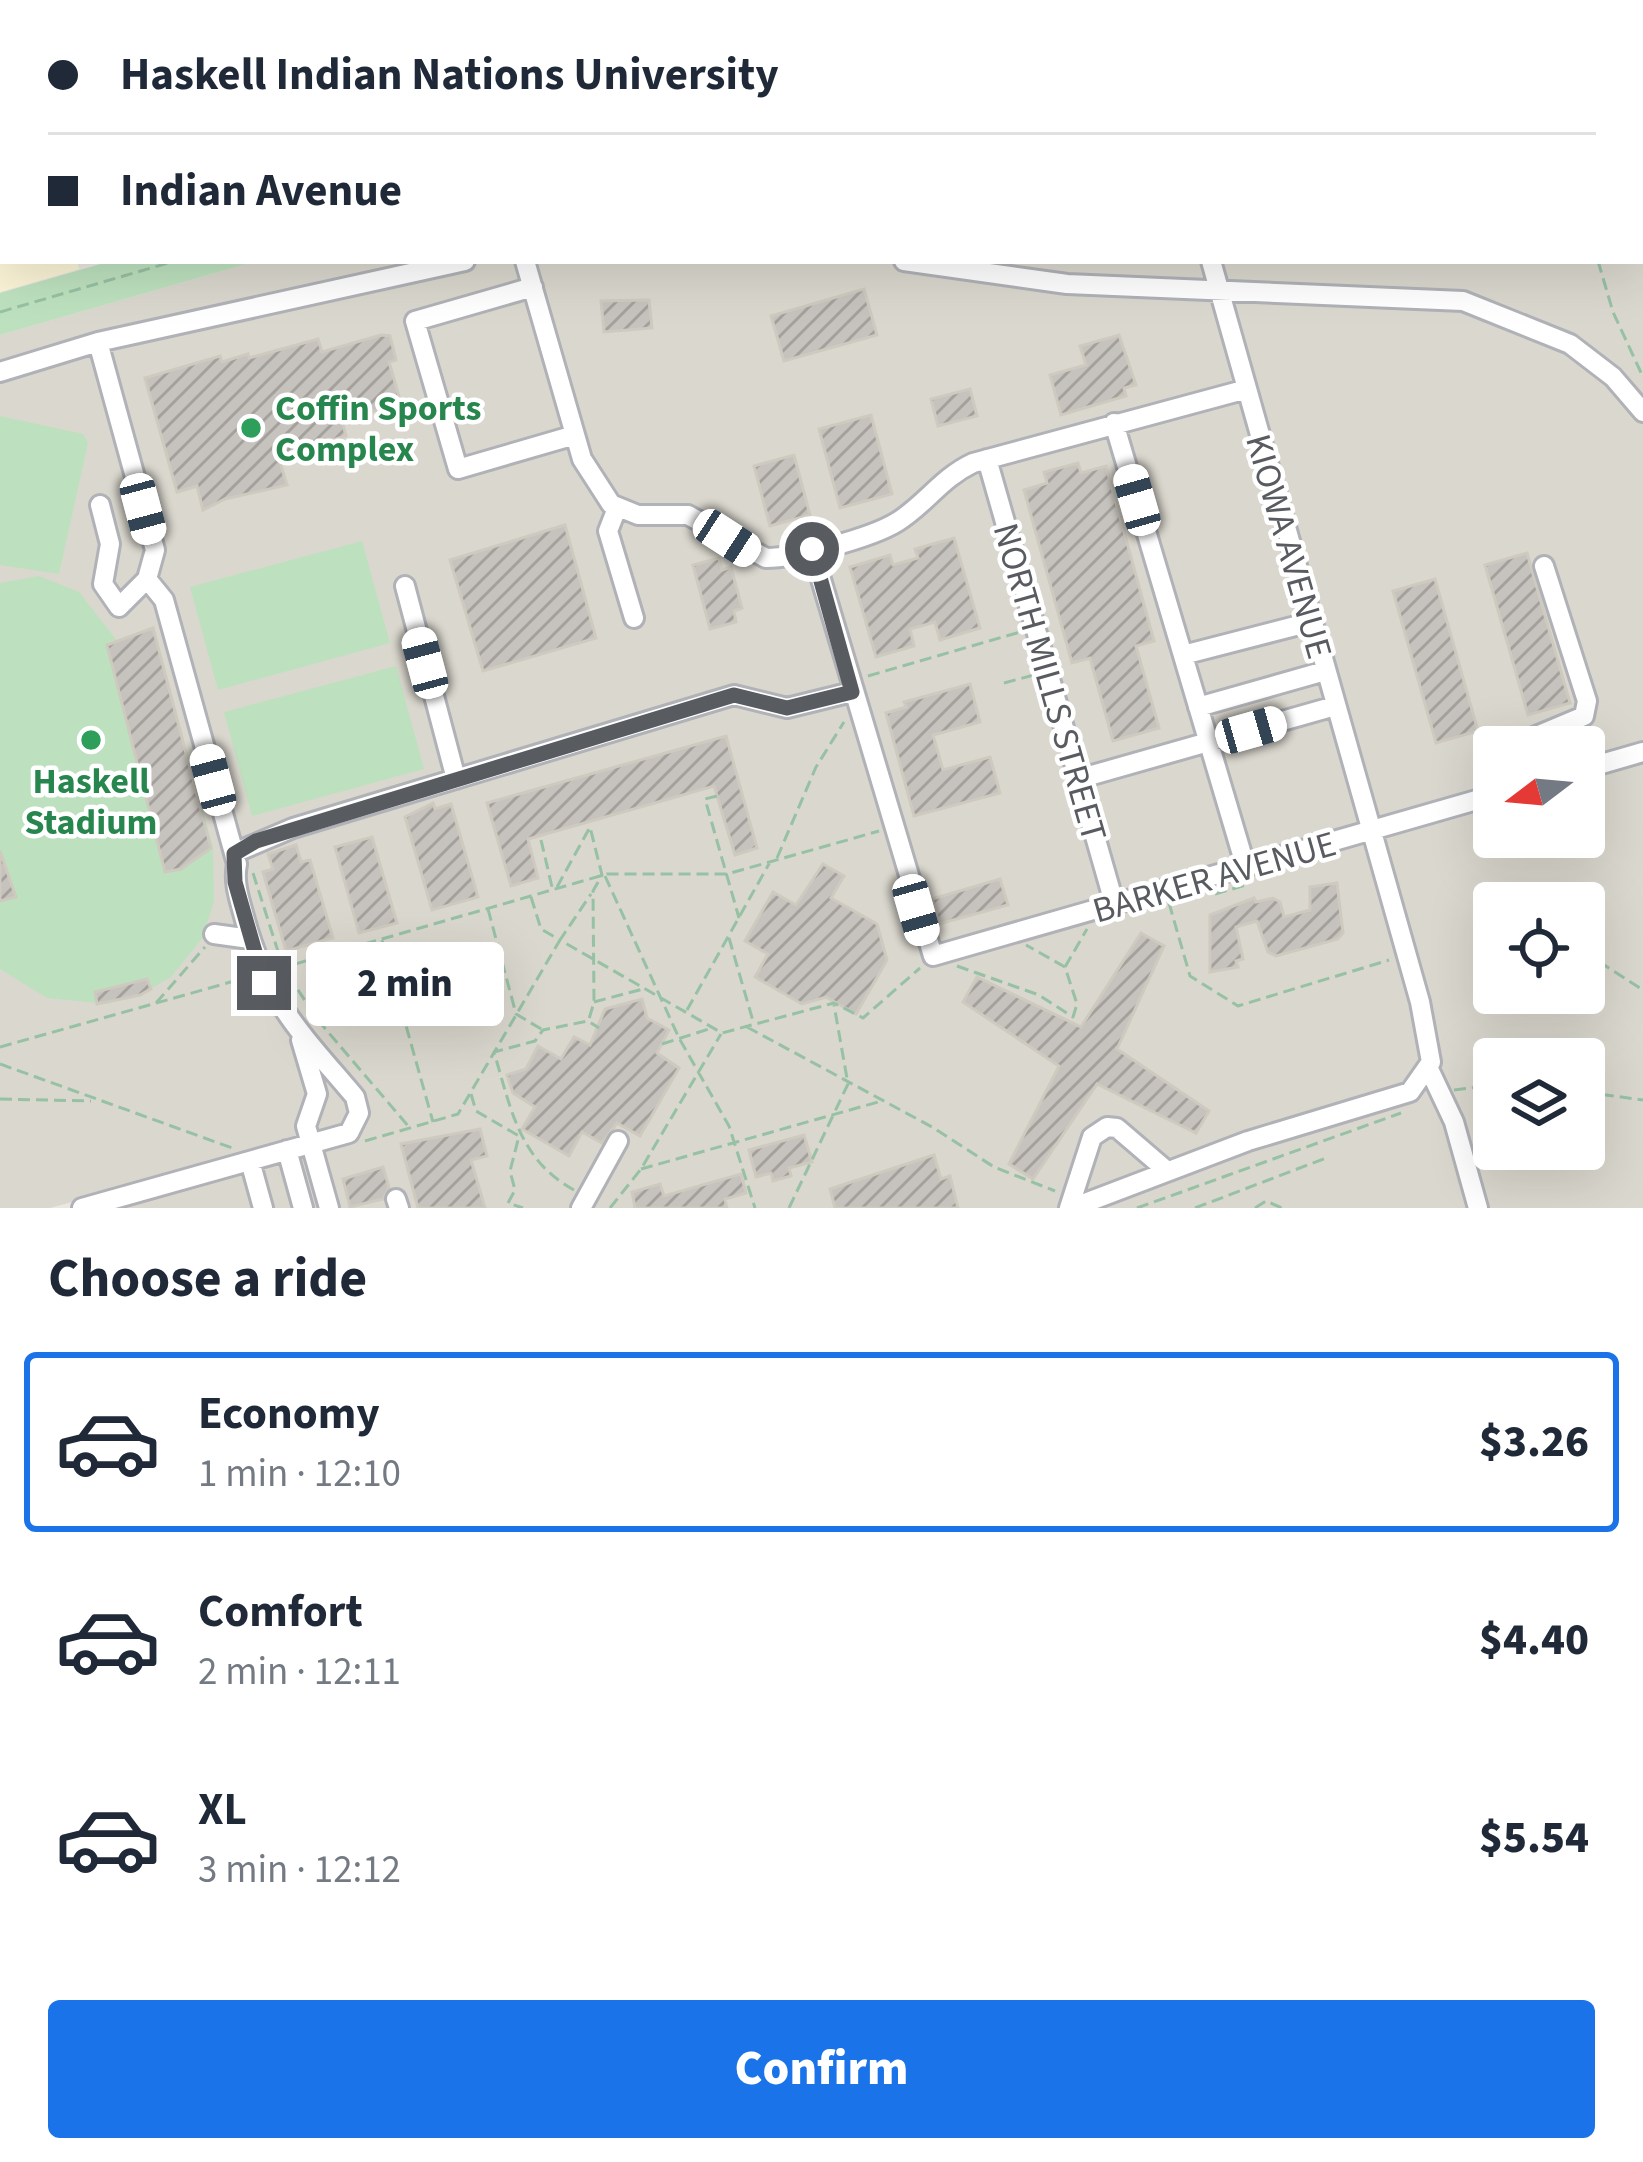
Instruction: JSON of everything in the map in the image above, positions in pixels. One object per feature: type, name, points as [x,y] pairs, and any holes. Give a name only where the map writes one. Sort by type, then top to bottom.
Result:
[{"type":"street","points":[[0,372],[98,342],[451,264]]},
{"type":"street","points":[[526,264],[582,459],[617,508],[638,515],[688,515],[766,558],[897,522],[934,485],[987,459],[1247,389]]},
{"type":"street","points":[[925,264],[1066,284],[1478,304],[1570,344],[1612,377],[1643,412]]},
{"type":"street","name":"KIOWA AVENUE","points":[[1212,264],[1432,1047],[1429,1070]]},
{"type":"street","points":[[533,287],[415,321],[458,469],[575,435]]},
{"type":"street","points":[[98,342],[155,550],[147,579],[119,608],[104,584],[110,544],[100,505]]},
{"type":"street","points":[[1114,423],[1252,875]]},
{"type":"street","name":"NORTH MILLS STREET","points":[[987,459],[1114,906]]},
{"type":"street","points":[[617,508],[608,531],[634,618]]},
{"type":"street","points":[[812,549],[929,960]]},
{"type":"street","points":[[1544,566],[1587,701],[1583,716],[1559,726]]},
{"type":"street","points":[[82,1208],[104,1205],[243,1155],[287,1150],[349,1133],[356,1124],[356,1097],[295,1026],[260,974],[235,882],[240,850],[164,600],[147,579]]},
{"type":"street","points":[[405,586],[456,779]]},
{"type":"street","points":[[1183,655],[1311,622]]},
{"type":"street","points":[[1198,707],[1325,671]]},
{"type":"street","points":[[240,850],[734,695],[787,708],[852,691]]},
{"type":"street","points":[[1078,778],[1336,706]]},
{"type":"street","points":[[1605,763],[1643,752]]},
{"type":"street","name":"BARKER AVENUE","points":[[929,960],[1114,906],[1252,875],[1371,830],[1473,801]]},
{"type":"street","points":[[214,934],[250,939]]},
{"type":"street","points":[[295,1026],[316,1082],[306,1126],[329,1208]]},
{"type":"street","points":[[1072,1205],[1410,1092],[1429,1070],[1442,1095],[1478,1208]]},
{"type":"street","points":[[1072,1205],[1092,1137],[1108,1127],[1117,1128],[1166,1171]]},
{"type":"street","points":[[584,1202],[618,1141]]},
{"type":"street","points":[[287,1150],[303,1208]]},
{"type":"street","points":[[243,1155],[263,1208]]},
{"type":"path","points":[[0,312],[165,264]]},
{"type":"path","points":[[1599,264],[1613,312],[1643,377]]},
{"type":"path","points":[[686,1012],[773,860],[852,691],[1035,628]]},
{"type":"path","points":[[1004,683],[1047,671]]},
{"type":"path","points":[[717,796],[705,799],[739,918]]},
{"type":"path","points":[[555,889],[590,827],[603,875],[679,1039],[735,1143],[755,1208]]},
{"type":"path","points":[[0,1047],[603,875],[727,874],[892,828]]},
{"type":"path","points":[[541,841],[555,889]]},
{"type":"path","points":[[240,850],[284,967],[316,1019],[410,1129]]},
{"type":"path","points":[[352,1145],[458,1114],[603,875]]},
{"type":"path","points":[[1204,890],[1215,894],[1252,875]]},
{"type":"path","points":[[588,1021],[594,1002],[593,891]]},
{"type":"path","points":[[1186,895],[1168,901],[1190,976],[1238,1006],[1407,955]]},
{"type":"path","points":[[531,896],[541,929],[722,1033]]},
{"type":"path","points":[[488,908],[517,1014],[543,1030]]},
{"type":"path","points":[[1064,967],[1091,923],[1074,928]]},
{"type":"path","points":[[155,1004],[214,934]]},
{"type":"path","points":[[728,937],[754,1024]]},
{"type":"path","points":[[381,938],[433,1122]]},
{"type":"path","points":[[967,958],[949,964],[1039,994],[1073,1017],[1076,1004],[1064,967],[1022,943],[1039,938]]},
{"type":"path","points":[[610,1208],[641,1169],[722,1033],[834,1004],[863,1018],[929,960]]},
{"type":"path","points":[[1605,966],[1643,990]]},
{"type":"path","points":[[594,1002],[644,988]]},
{"type":"path","points":[[789,1208],[848,1084],[833,1022],[834,1004]]},
{"type":"path","points":[[494,1052],[535,1041],[543,1030],[588,1021],[599,1028]]},
{"type":"path","points":[[745,1027],[994,1167],[1072,1205]]},
{"type":"path","points":[[662,1044],[714,1028]]},
{"type":"path","points":[[494,1052],[519,1136],[546,1174],[584,1202]]},
{"type":"path","points":[[0,1064],[243,1155]]},
{"type":"path","points":[[1442,1095],[1473,1085]]},
{"type":"path","points":[[470,1092],[476,1111],[519,1136]]},
{"type":"path","points":[[1605,1095],[1643,1100]]},
{"type":"path","points":[[0,1099],[99,1101]]},
{"type":"path","points":[[641,1169],[879,1101]]},
{"type":"path","points":[[1137,1208],[1411,1108]]},
{"type":"path","points":[[519,1136],[510,1172],[515,1190],[508,1203],[523,1208]]},
{"type":"path","points":[[1195,1208],[1326,1158]]},
{"type":"path","points":[[1255,1208],[1266,1201],[1282,1208]]},
{"type":"shaded area","points":[[0,264],[78,264],[79,269],[0,292]]},
{"type":"shaded area","points":[[247,264],[1643,264],[1643,1208],[114,1208],[109,1192],[50,1208],[0,1208],[0,335]]},
{"type":"green space","points":[[101,264],[247,264],[0,335],[0,293]]},
{"type":"green space","points":[[0,416],[83,434],[88,443],[59,574],[0,565]]},
{"type":"green space","points":[[362,541],[390,643],[218,690],[190,587]]},
{"type":"green space","name":"Haskell Stadium","points":[[39,576],[79,592],[118,642],[153,628],[213,847],[214,901],[203,937],[171,977],[140,995],[107,1004],[47,998],[0,969],[0,583]]},
{"type":"green space","points":[[396,666],[424,769],[252,816],[224,712]]},
{"type":"building","points":[[864,289],[877,335],[784,361],[771,316]]},
{"type":"building","points":[[649,300],[652,328],[604,332],[601,301]]},
{"type":"building","points":[[1119,335],[1136,385],[1124,388],[1126,396],[1061,415],[1050,375],[1086,365],[1080,346]]},
{"type":"building","name":"Coffin Sports Complex","points":[[390,336],[396,360],[389,362],[401,403],[342,420],[346,436],[278,456],[287,485],[225,499],[203,510],[197,486],[177,492],[145,378],[220,356],[222,362],[248,354],[249,358],[318,339],[322,352]]},
{"type":"building","points":[[970,389],[977,416],[938,426],[931,399]]},
{"type":"building","points":[[871,415],[892,494],[840,508],[819,429]]},
{"type":"building","points":[[794,455],[810,515],[770,526],[754,466]]},
{"type":"building","points":[[1078,463],[1081,473],[1106,466],[1154,641],[1136,646],[1159,728],[1113,741],[1090,658],[1072,663],[1024,490],[1047,483],[1044,472]]},
{"type":"building","points":[[565,525],[596,638],[483,671],[450,560]]},
{"type":"building","points":[[954,538],[980,628],[940,640],[935,622],[910,629],[914,646],[876,657],[850,567],[890,555],[893,565],[918,558],[915,549]]},
{"type":"building","points":[[1527,553],[1570,703],[1528,715],[1485,565]]},
{"type":"building","points":[[719,558],[722,570],[731,567],[742,608],[734,611],[736,622],[710,629],[693,565]]},
{"type":"building","points":[[1435,579],[1477,726],[1473,732],[1436,743],[1393,591]]},
{"type":"building","points":[[153,628],[211,848],[181,869],[165,872],[107,645]]},
{"type":"building","points":[[970,684],[980,722],[933,735],[943,770],[990,757],[1000,793],[914,816],[886,713],[906,707],[904,702]]},
{"type":"building","points":[[726,736],[757,848],[735,855],[714,786],[528,839],[538,878],[511,886],[487,803]]},
{"type":"building","points":[[433,803],[435,809],[451,804],[478,897],[432,910],[405,817]]},
{"type":"building","points":[[372,837],[397,923],[359,933],[335,847]]},
{"type":"building","points":[[296,845],[301,862],[310,860],[333,938],[286,951],[263,872],[273,869],[268,854]]},
{"type":"building","points":[[0,851],[16,897],[0,901]]},
{"type":"building","points":[[823,864],[844,876],[831,898],[877,924],[887,960],[856,1014],[826,997],[802,1004],[755,977],[768,954],[745,941],[773,892],[796,905]]},
{"type":"building","points":[[1000,879],[1008,905],[939,924],[932,899]]},
{"type":"building","points":[[1337,883],[1343,933],[1338,939],[1276,956],[1268,952],[1257,921],[1236,927],[1243,959],[1236,961],[1238,967],[1210,972],[1210,915],[1254,898],[1256,902],[1273,898],[1280,902],[1284,917],[1310,910],[1310,887]]},
{"type":"building","points":[[1141,933],[1164,946],[1117,1049],[1209,1111],[1196,1133],[1097,1084],[1033,1179],[1009,1164],[1059,1066],[963,1002],[977,977],[1081,1027]]},
{"type":"building","points":[[147,979],[151,989],[140,995],[97,1004],[95,992]]},
{"type":"building","points":[[642,999],[647,1018],[669,1030],[657,1053],[679,1068],[640,1136],[617,1123],[602,1143],[582,1132],[569,1156],[522,1129],[535,1107],[513,1093],[507,1075],[526,1069],[538,1046],[561,1059],[574,1037],[590,1045],[605,1009]]},
{"type":"building","points":[[480,1129],[487,1156],[471,1160],[485,1208],[418,1208],[401,1144]]},
{"type":"building","points":[[804,1135],[812,1162],[789,1168],[791,1176],[773,1181],[771,1173],[756,1177],[749,1150]]},
{"type":"building","points":[[934,1155],[941,1179],[950,1176],[958,1208],[835,1208],[830,1189]]},
{"type":"building","points":[[383,1167],[389,1187],[383,1199],[350,1207],[343,1179]]},
{"type":"building","points":[[741,1174],[746,1193],[725,1199],[727,1208],[635,1208],[632,1192],[660,1184],[664,1196]]},
{"type":"place","name":"Coffin Sports Complex","points":[[251,428]]},
{"type":"place","name":"Haskell Stadium","points":[[91,740]]},
{"type":"route","points":[[264,983],[235,882],[234,854],[256,841],[734,695],[787,708],[852,692],[812,549]]}]
